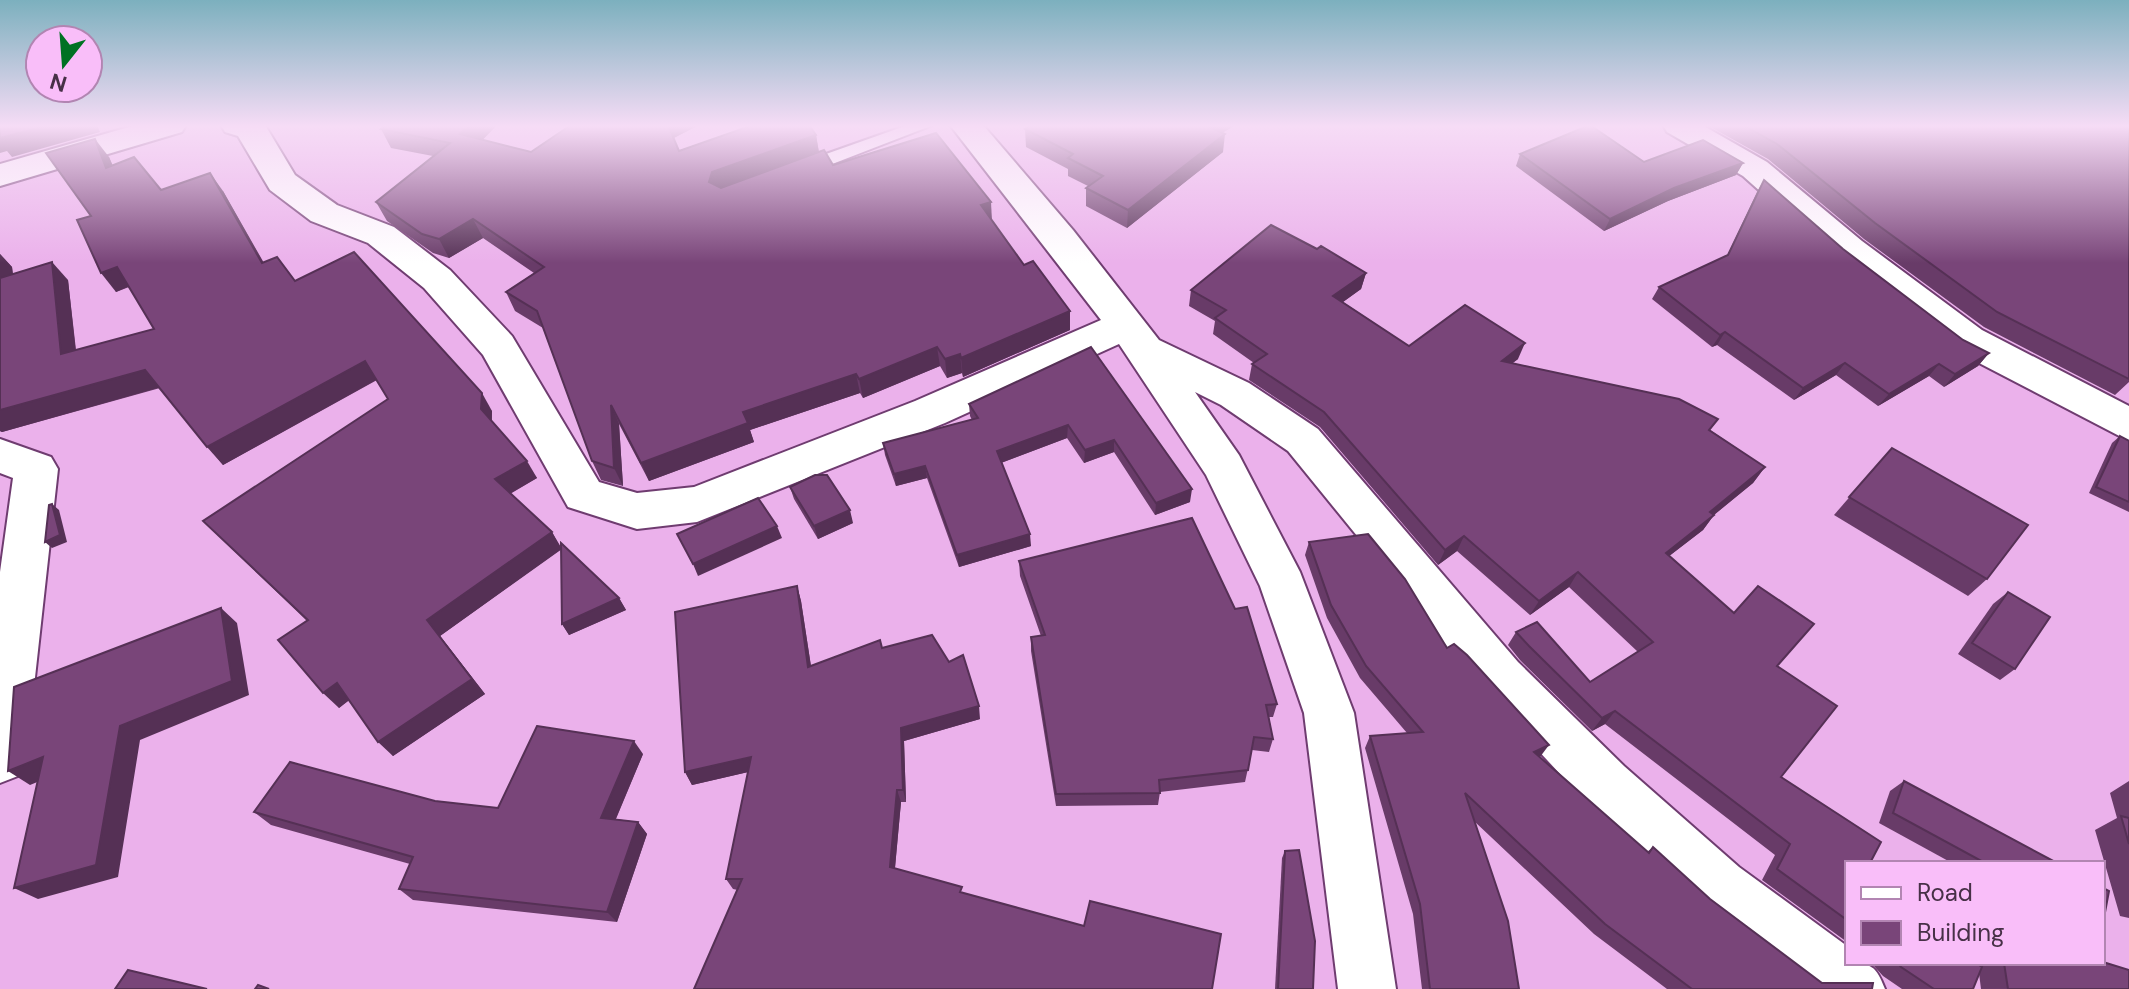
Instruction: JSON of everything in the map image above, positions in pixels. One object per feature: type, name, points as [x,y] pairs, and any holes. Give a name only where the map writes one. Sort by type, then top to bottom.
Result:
[{"type":"street","points":[[276,171],[282,182],[300,198],[324,213],[381,235],[437,279],[498,346],[584,495],[637,511],[697,504],[930,412],[1135,337],[1235,394],[1303,440],[1501,677],[1605,784],[1719,887],[1856,989]]},
{"type":"street","points":[[1003,171],[1135,337],[1224,467],[1283,586],[1329,713],[1367,989]]},
{"type":"street","points":[[1757,171],[1849,250],[1968,340],[2129,425]]},
{"type":"street","points":[[0,455],[36,469],[0,759]]},
{"type":"lane","points":[[782,177],[798,171]]},
{"type":"building","points":[[59,171],[146,171],[161,190],[210,173],[262,263],[277,257],[295,281],[354,252],[482,393],[481,409],[527,461],[495,479],[552,532],[427,620],[472,679],[378,742],[337,683],[323,693],[278,640],[308,620],[203,521],[388,399],[365,361],[207,447],[145,370],[0,410],[0,278],[52,262],[61,354],[154,329],[117,267],[101,273],[77,220],[91,216]]},
{"type":"building","points":[[415,171],[714,171],[709,182],[721,188],[767,171],[966,171],[991,202],[981,205],[1024,265],[1033,261],[1070,311],[961,358],[960,354],[945,359],[937,347],[859,379],[856,374],[743,412],[748,423],[641,463],[611,405],[614,468],[592,461],[537,311],[506,292],[544,267],[473,219],[439,239],[422,234],[376,202]]},
{"type":"building","points":[[1094,171],[1178,171],[1128,210],[1086,188],[1103,176]]},
{"type":"building","points":[[1544,171],[1720,171],[1674,188],[1610,219]]},
{"type":"building","points":[[1811,171],[2129,171],[2129,379],[1997,312],[1875,223]]},
{"type":"building","points":[[1764,180],[1843,249],[1963,340],[1989,353],[1955,374],[1939,364],[1889,394],[1845,363],[1803,388],[1725,332],[1720,335],[1659,287],[1728,255]]},
{"type":"building","points":[[1271,225],[1317,249],[1321,246],[1366,273],[1333,296],[1409,346],[1465,305],[1525,343],[1502,361],[1679,399],[1718,419],[1709,430],[1765,467],[1710,512],[1714,515],[1666,553],[1734,613],[1758,586],[1814,624],[1777,666],[1837,706],[1781,777],[1881,842],[1871,861],[1845,861],[1845,919],[1777,869],[1790,844],[1615,711],[1602,718],[1516,632],[1537,622],[1590,682],[1653,642],[1578,572],[1539,601],[1464,536],[1445,550],[1324,412],[1252,364],[1267,354],[1215,318],[1226,310],[1191,290]]},
{"type":"building","points":[[1091,347],[1192,489],[1156,503],[1114,440],[1085,450],[1068,425],[997,451],[1030,534],[957,555],[925,466],[894,474],[883,443],[978,418],[969,404]]},
{"type":"building","points":[[2120,436],[2129,441],[2129,502],[2096,487]]},
{"type":"building","points":[[1892,448],[2028,525],[1987,579],[1849,497]]},
{"type":"building","points":[[815,475],[827,475],[850,510],[814,526],[790,487]]},
{"type":"building","points":[[758,498],[777,526],[693,564],[677,534]]},
{"type":"building","points":[[52,504],[60,535],[45,542],[49,505]]},
{"type":"building","points":[[1192,518],[1235,609],[1247,607],[1277,704],[1266,705],[1273,739],[1254,737],[1248,770],[1159,780],[1160,793],[1056,794],[1031,637],[1045,635],[1019,561]]},
{"type":"building","points":[[1368,534],[1405,579],[1447,648],[1454,644],[1467,655],[1549,745],[1534,752],[1649,853],[1653,847],[1710,899],[1822,983],[1873,983],[1872,989],[1692,989],[1605,924],[1465,793],[1508,921],[1519,989],[1430,989],[1420,904],[1370,736],[1423,732],[1366,666],[1331,605],[1309,542]]},
{"type":"building","points":[[561,543],[619,598],[562,624]]},
{"type":"building","points":[[797,586],[808,667],[880,640],[882,648],[932,635],[949,662],[963,655],[979,706],[901,728],[903,790],[897,790],[890,867],[962,887],[960,892],[1084,926],[1090,901],[1221,934],[1212,989],[694,989],[742,879],[726,879],[751,757],[685,772],[675,612]]},
{"type":"building","points":[[2008,592],[2050,617],[2015,669],[1972,643]]},
{"type":"building","points":[[221,608],[232,681],[120,726],[96,865],[14,888],[43,757],[8,771],[14,687]]},
{"type":"building","points":[[537,726],[634,741],[601,818],[638,822],[607,912],[399,889],[413,857],[254,812],[290,762],[435,801],[498,808]]},
{"type":"building","points":[[1904,781],[2053,861],[1981,861],[1893,813]]},
{"type":"building","points":[[2121,816],[2129,818],[2129,844]]},
{"type":"building","points":[[1299,850],[1315,941],[1313,989],[1278,989],[1285,851]]},
{"type":"building","points":[[2105,889],[2109,891],[2105,912]]},
{"type":"building","points":[[2105,963],[2129,970],[2129,989],[2008,989],[2004,965]]},
{"type":"building","points":[[1900,965],[1982,967],[1973,989],[1934,989]]},
{"type":"building","points":[[128,970],[207,989],[115,989]]}]
